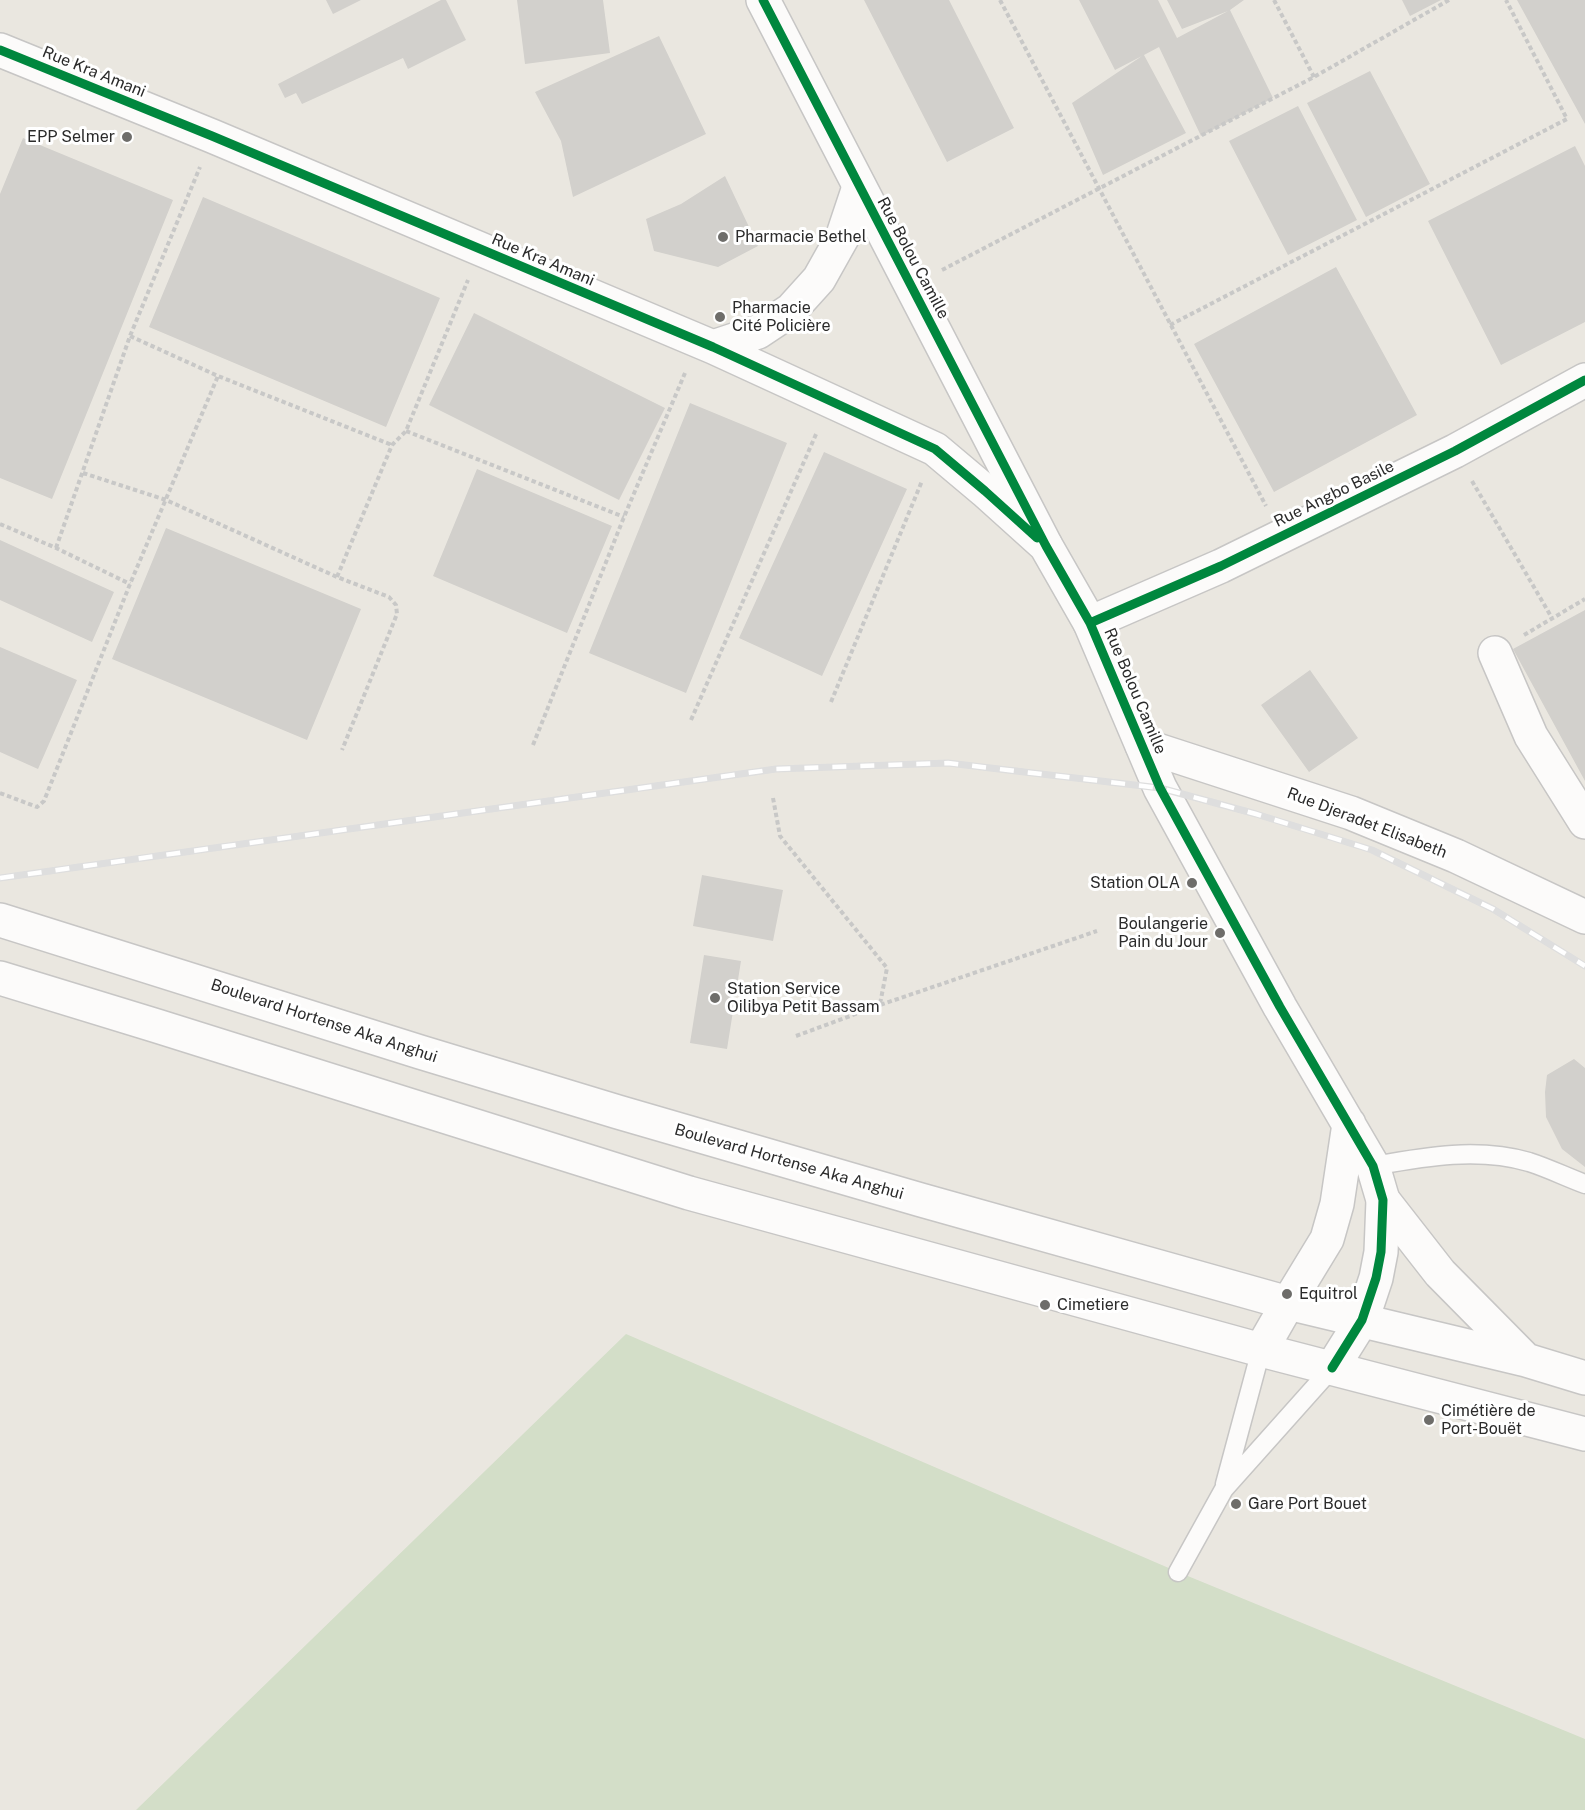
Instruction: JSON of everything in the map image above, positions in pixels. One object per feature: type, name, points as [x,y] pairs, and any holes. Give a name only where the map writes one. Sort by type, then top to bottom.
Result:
[{"type":"street","name":"Rue Bolou Camille","points":[[763,0],[1046,546],[1090,623],[1160,789],[1257,966],[1372,1166],[1383,1200],[1381,1252],[1376,1278],[1362,1320],[1332,1368]]},
{"type":"street","name":"Rue Kra Amani","points":[[0,50],[212,136],[706,344],[935,449],[986,491],[1046,546]]},
{"type":"street","points":[[706,344],[758,332],[790,310],[819,279],[842,238],[859,187]]},
{"type":"street","name":"Rue Angbo Basile","points":[[1090,623],[1221,566],[1455,451],[1585,380]]},
{"type":"street","points":[[1496,653],[1531,736],[1585,822]]},
{"type":"street","name":"Rue Djeradet Elisabeth","points":[[1142,745],[1351,813],[1456,856],[1585,917]]},
{"type":"street","name":"Boulevard Hortense Aka Anghui","points":[[0,920],[618,1112],[921,1200],[1287,1303],[1526,1360],[1585,1378]]},
{"type":"street","points":[[0,978],[689,1193],[1261,1350],[1585,1434]]},
{"type":"street","points":[[1261,1350],[1327,1239],[1337,1204],[1349,1124]]},
{"type":"street","points":[[1383,1200],[1440,1273],[1526,1360]]},
{"type":"lane","points":[[1372,1166],[1445,1154],[1497,1156],[1528,1162],[1585,1184]]},
{"type":"lane","points":[[1224,1489],[1261,1350]]},
{"type":"lane","points":[[1178,1572],[1224,1489],[1332,1368]]},
{"type":"path","points":[[1000,0],[1282,535]]},
{"type":"path","points":[[1274,0],[1314,77]]},
{"type":"path","points":[[911,286],[1314,77],[1449,0]]},
{"type":"path","points":[[1170,325],[1567,119],[1506,0]]},
{"type":"path","points":[[56,548],[130,336],[212,136]]},
{"type":"path","points":[[337,577],[392,444],[406,430],[481,250]]},
{"type":"path","points":[[130,336],[218,376],[392,444]]},
{"type":"path","points":[[532,745],[624,517],[706,344]]},
{"type":"path","points":[[0,793],[37,807],[44,801],[130,584],[218,376]]},
{"type":"path","points":[[691,720],[831,401]]},
{"type":"path","points":[[406,430],[624,517]]},
{"type":"path","points":[[831,702],[935,449]]},
{"type":"path","points":[[1455,451],[1552,618]]},
{"type":"path","points":[[83,473],[166,500],[337,577],[389,597],[396,605],[397,614],[342,750]]},
{"type":"path","points":[[0,524],[130,584]]},
{"type":"path","points":[[1496,653],[1585,599]]},
{"type":"path","points":[[773,798],[780,836],[887,968],[880,1005]]},
{"type":"path","points":[[796,1036],[1097,931]]},
{"type":"green space","points":[[626,1334],[1178,1572],[1585,1739],[1585,1810],[136,1810]]},
{"type":"building","points":[[326,0],[361,0],[333,14]]},
{"type":"building","points":[[441,0],[446,0],[466,40],[408,69],[403,58],[302,104],[296,93],[285,98],[278,84]]},
{"type":"building","points":[[517,0],[603,0],[610,53],[525,64]]},
{"type":"building","points":[[864,0],[949,0],[1014,128],[947,162]]},
{"type":"building","points":[[1079,0],[1158,0],[1177,38],[1228,11],[1182,29],[1167,0],[1244,0],[1230,10],[1273,98],[1201,136],[1159,47],[1144,55],[1186,133],[1103,175],[1072,103],[1142,56],[1115,70]]},
{"type":"building","points":[[1402,0],[1441,0],[1410,16]]},
{"type":"building","points":[[1517,0],[1585,0],[1585,124]]},
{"type":"building","points":[[659,36],[706,134],[573,197],[561,141],[535,92]]},
{"type":"building","points":[[1370,71],[1430,184],[1366,217],[1307,103]]},
{"type":"building","points":[[1298,106],[1357,220],[1288,255],[1229,141]]},
{"type":"building","points":[[23,138],[173,200],[52,499],[0,478],[0,194]]},
{"type":"building","points":[[1575,146],[1585,166],[1585,322],[1501,365],[1428,221]]},
{"type":"building","points":[[725,176],[758,246],[718,267],[654,251],[646,219],[681,204]]},
{"type":"building","points":[[203,197],[440,298],[386,427],[149,327]]},
{"type":"building","points":[[1336,267],[1417,415],[1274,492],[1194,344]]},
{"type":"building","points":[[474,313],[665,408],[619,500],[429,405]]},
{"type":"building","points":[[690,403],[787,443],[686,693],[589,653]]},
{"type":"building","points":[[824,452],[907,489],[822,676],[739,638]]},
{"type":"building","points":[[477,469],[612,526],[567,633],[433,576]]},
{"type":"building","points":[[166,528],[361,609],[307,740],[112,659]]},
{"type":"building","points":[[0,540],[114,592],[92,642],[0,600]]},
{"type":"building","points":[[1585,610],[1585,781],[1513,649]]},
{"type":"building","points":[[0,647],[77,680],[38,769],[0,752]]},
{"type":"building","points":[[1310,670],[1358,738],[1309,772],[1261,705]]},
{"type":"building","points":[[702,875],[783,890],[773,941],[693,926]]},
{"type":"building","points":[[704,955],[741,961],[727,1049],[690,1043]]},
{"type":"building","points":[[1574,1059],[1585,1068],[1585,1167],[1562,1149],[1546,1117],[1547,1075]]},
{"type":"railway","points":[[0,878],[776,769],[948,763],[1160,788],[1256,814],[1372,850],[1493,909],[1585,966]]},
{"type":"cycle path","points":[[763,0],[1046,546],[1090,623],[1160,788],[1280,1007],[1373,1166],[1383,1200],[1381,1252],[1376,1278],[1362,1320],[1332,1368]]},
{"type":"cycle path","points":[[0,50],[212,136],[713,347],[935,449],[1037,538]]},
{"type":"cycle path","points":[[1090,623],[1221,566],[1455,451],[1585,380]]},
{"type":"place","name":"EPP Selmer","points":[[127,137]]},
{"type":"place","name":"Pharmacie Bethel","points":[[723,237]]},
{"type":"place","name":"Pharmacie Cité Policière","points":[[720,317]]},
{"type":"place","name":"Station OLA","points":[[1192,883]]},
{"type":"place","name":"Boulangerie Pain du Jour","points":[[1220,933]]},
{"type":"place","name":"Station Service Oilibya Petit Bassam","points":[[715,998]]},
{"type":"place","name":"Equitrol","points":[[1287,1294]]},
{"type":"place","name":"Cimetiere","points":[[1045,1305]]},
{"type":"place","name":"Cimétière de Port-Bouët","points":[[1429,1420]]},
{"type":"place","name":"Gare Port Bouet","points":[[1236,1504]]}]
